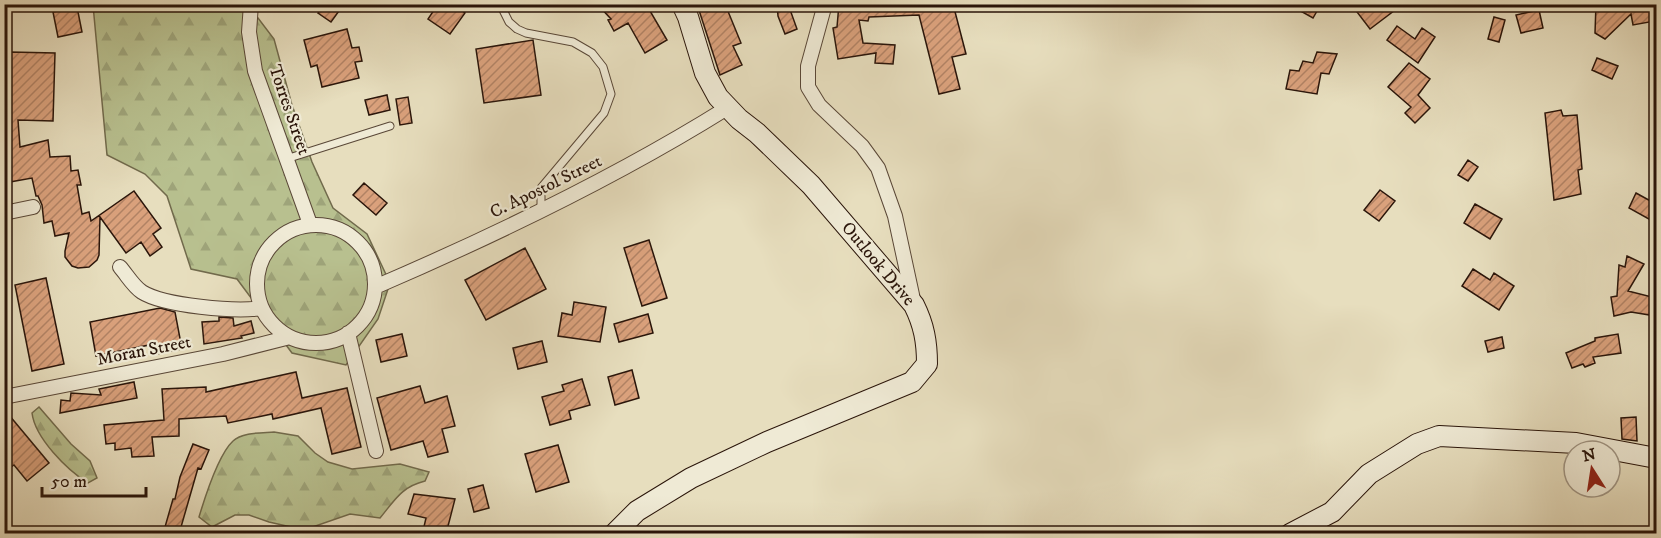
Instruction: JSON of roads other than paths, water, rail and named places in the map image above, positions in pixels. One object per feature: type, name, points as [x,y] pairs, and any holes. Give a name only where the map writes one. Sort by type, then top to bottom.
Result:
[{"type":"street","name":"Torres Street","points":[[251,4],[249,32],[255,71],[310,224]]},
{"type":"street","name":"Outlook Drive","points":[[614,534],[638,511],[691,478],[767,442],[912,382],[927,364],[927,339],[914,305],[811,185],[718,98],[705,74],[688,16],[682,4]]},
{"type":"street","points":[[825,4],[808,66],[808,87],[819,105],[862,146],[878,168],[895,216],[914,305]]},
{"type":"street","name":"C. Apostol Street","points":[[375,287],[450,255],[605,179],[676,140],[727,108]]},
{"type":"street","points":[[4,213],[33,207]]},
{"type":"street","points":[[310,224],[336,228],[357,241],[371,262],[375,287],[371,305],[362,321],[348,333],[330,341],[310,342],[290,337],[269,320],[262,308],[256,286],[260,264],[271,245],[289,231],[310,224]]},
{"type":"street","points":[[120,267],[139,290],[149,296],[216,308],[246,311],[262,308]]},
{"type":"street","points":[[348,333],[376,451]]},
{"type":"street","name":"Moran Street","points":[[4,397],[223,354],[290,337]]},
{"type":"street","points":[[1290,534],[1332,512],[1369,474],[1417,444],[1439,436],[1576,443],[1655,458]]},
{"type":"lane","points":[[500,4],[509,22],[517,29],[526,33],[573,42],[592,53],[603,67],[611,94],[604,113],[542,188],[541,210]]},
{"type":"lane","points":[[286,159],[390,126]]}]
